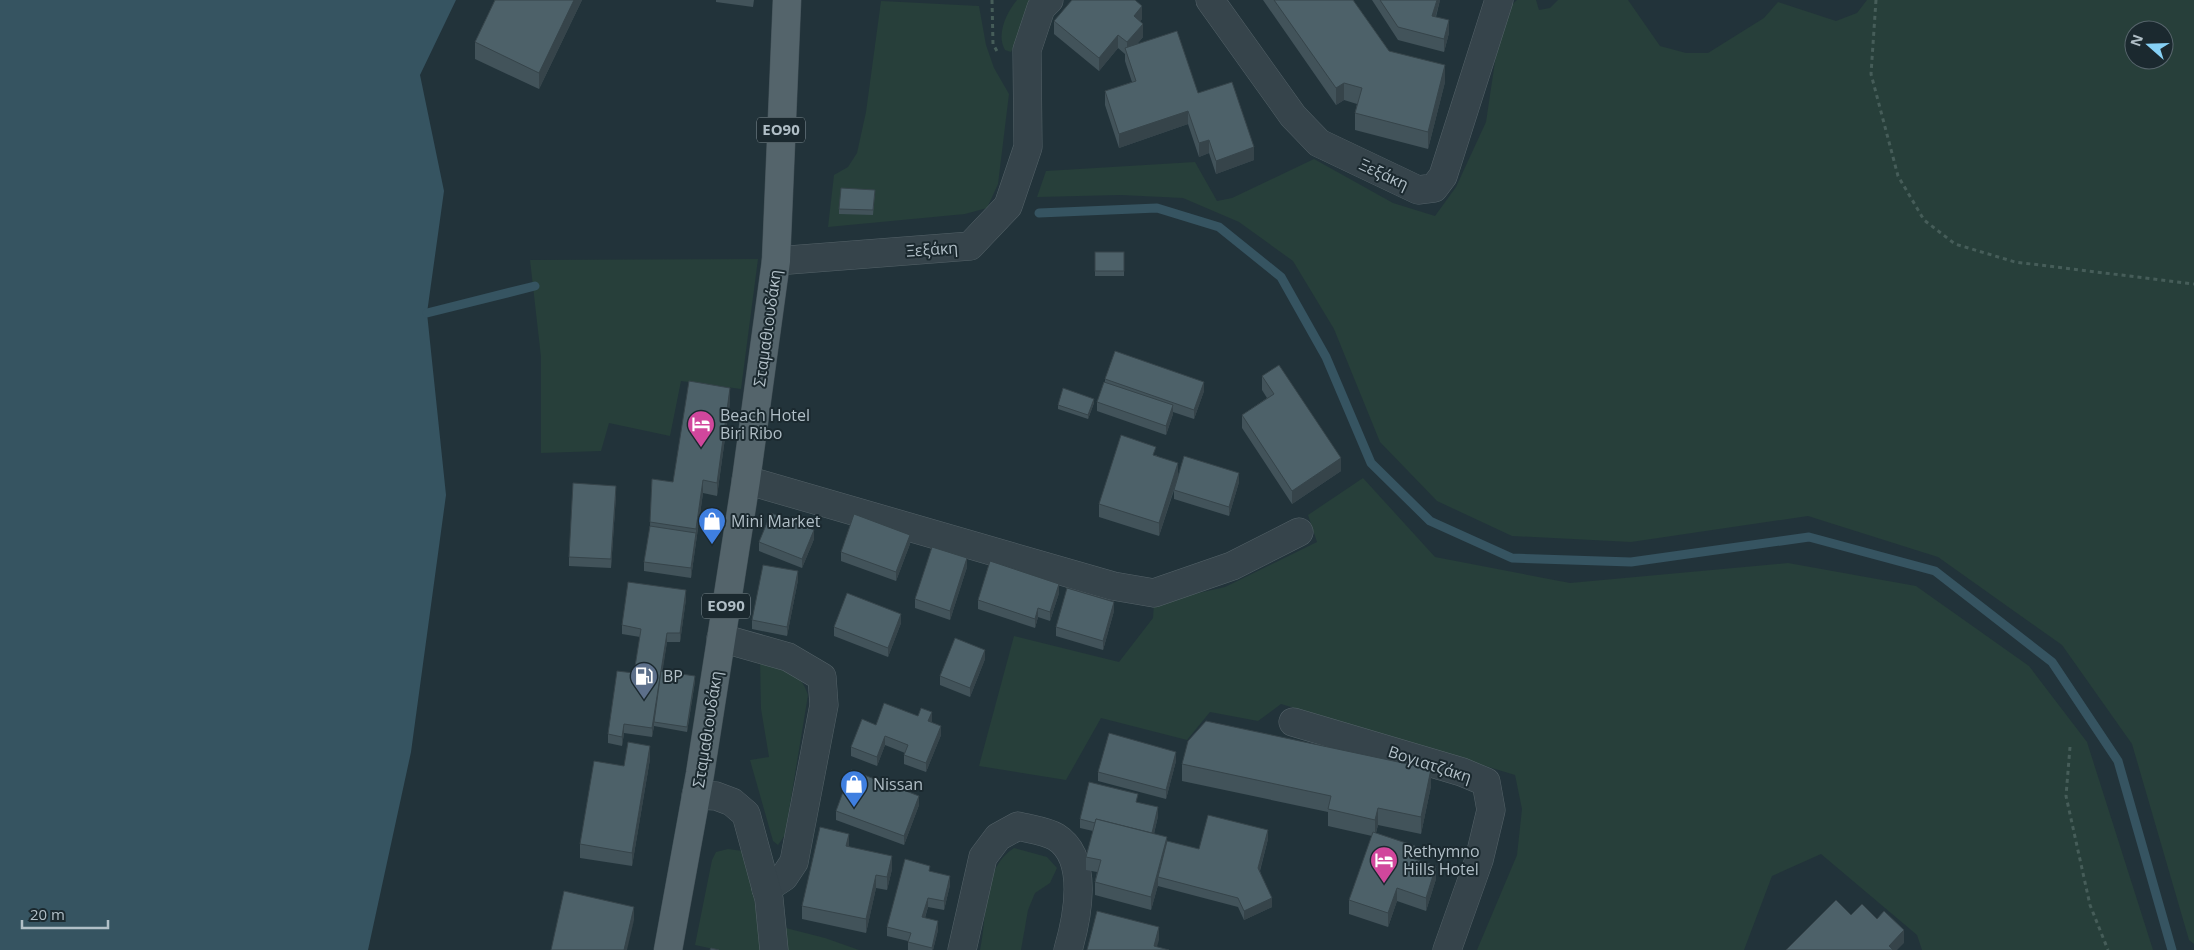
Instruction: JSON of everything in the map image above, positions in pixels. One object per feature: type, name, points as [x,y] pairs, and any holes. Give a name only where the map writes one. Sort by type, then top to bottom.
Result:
[{"type":"main road","name":"Σταμαθιουδάκη","points":[[668,950],[696,795],[746,480],[776,261],[787,0]]},
{"type":"street","name":"Ξεξάκη","points":[[776,261],[970,246],[1008,206],[1028,147],[1027,50],[1041,8],[1049,0]]},
{"type":"street","name":"Ξεξάκη","points":[[1210,0],[1293,116],[1319,143],[1418,190],[1434,188],[1443,176],[1499,0]]},
{"type":"street","points":[[746,480],[1113,586],[1154,593],[1232,566],[1299,532]]},
{"type":"street","points":[[721,638],[788,657],[822,677],[824,705],[794,862],[784,876],[766,888]]},
{"type":"street","name":"Βογιατζάκη","points":[[1293,722],[1462,772],[1486,782],[1491,810],[1479,860],[1447,950]]},
{"type":"street","points":[[696,795],[716,796],[732,802],[746,814],[766,888],[774,950]]},
{"type":"street","points":[[962,950],[983,857],[998,838],[1018,826],[1056,836],[1071,852],[1079,884],[1073,932],[1068,950]]},
{"type":"path","points":[[1876,0],[1871,74],[1898,176],[1924,220],[1955,244],[2015,262],[2194,284]]},
{"type":"path","points":[[2070,747],[2066,796],[2090,905],[2108,950]]},
{"type":"green space","points":[[1017,0],[1037,0],[1011,52],[1005,50],[1002,44],[1002,31],[1009,11]]},
{"type":"green space","points":[[1517,0],[1536,0],[1539,10],[1550,8],[1558,0],[1628,0],[1660,46],[1686,53],[1708,53],[1764,18],[1778,2],[1836,21],[1857,13],[1867,0],[2194,0],[2194,944],[2189,940],[2132,744],[2062,645],[1938,557],[1808,516],[1631,542],[1512,536],[1437,501],[1380,442],[1334,329],[1293,261],[1239,222],[1183,198],[1121,195],[1037,197],[1046,171],[1195,162],[1217,201],[1232,198],[1314,159],[1393,203],[1435,216],[1456,187],[1486,122],[1497,48],[1507,9]]},
{"type":"green space","points":[[881,1],[979,6],[986,45],[994,68],[1009,94],[998,184],[987,208],[965,214],[828,227],[834,175],[848,167],[857,153],[866,112]]},
{"type":"green space","points":[[758,259],[741,389],[681,381],[670,436],[609,423],[601,451],[541,453],[541,357],[530,260]]},
{"type":"green space","points":[[1363,478],[1435,557],[1570,583],[1788,563],[1916,586],[2029,666],[2087,742],[2153,950],[1922,950],[1917,935],[1821,854],[1772,876],[1744,950],[1477,950],[1517,855],[1522,809],[1515,775],[1281,704],[1258,721],[1210,712],[1187,740],[1101,718],[1066,780],[979,766],[1014,636],[1119,662],[1153,618],[1154,603],[1225,587],[1317,542],[1308,515]]},
{"type":"green space","points":[[760,659],[790,671],[800,680],[808,695],[785,835],[778,845],[773,841],[750,760],[769,757],[761,709]]},
{"type":"green space","points":[[1014,848],[1047,857],[1057,868],[1050,883],[1035,893],[1028,910],[1021,950],[980,950],[991,880],[1003,857]]},
{"type":"green space","points":[[728,849],[743,851],[751,874],[761,950],[718,950],[695,945],[712,860],[716,852]]},
{"type":"green space","points":[[782,927],[825,938],[859,950],[786,950]]},
{"type":"water","points":[[0,0],[456,0],[420,75],[444,191],[427,313],[446,495],[411,752],[368,950],[0,950]]},
{"type":"building","points":[[495,0],[574,0],[539,73],[475,42]]},
{"type":"building","points":[[1072,0],[1135,0],[1142,6],[1134,16],[1143,24],[1127,42],[1118,35],[1099,58],[1054,21]]},
{"type":"building","points":[[1274,0],[1353,0],[1389,51],[1445,65],[1428,132],[1355,113],[1362,88],[1344,83],[1336,88]]},
{"type":"building","points":[[1380,0],[1437,0],[1432,16],[1449,20],[1444,39],[1398,27]]},
{"type":"building","points":[[1177,31],[1198,93],[1232,82],[1254,147],[1216,161],[1209,140],[1199,143],[1188,111],[1119,134],[1105,91],[1136,81],[1125,48]]},
{"type":"building","points":[[841,188],[875,190],[873,210],[839,209]]},
{"type":"building","points":[[1095,252],[1124,252],[1124,271],[1095,271]]},
{"type":"building","points":[[1115,351],[1204,382],[1194,410],[1105,379]]},
{"type":"building","points":[[1279,365],[1341,458],[1292,491],[1242,415],[1274,394],[1262,376]]},
{"type":"building","points":[[689,381],[730,388],[717,483],[703,480],[696,529],[650,522],[652,479],[673,482]]},
{"type":"building","points":[[1104,382],[1173,405],[1166,426],[1097,402]]},
{"type":"building","points":[[1063,388],[1094,399],[1088,415],[1058,405]]},
{"type":"building","points":[[1121,435],[1156,447],[1153,455],[1178,463],[1159,523],[1099,504]]},
{"type":"building","points":[[1184,456],[1239,473],[1229,507],[1174,490]]},
{"type":"building","points":[[573,483],[616,486],[611,559],[569,557]]},
{"type":"building","points":[[771,513],[814,530],[802,559],[759,542]]},
{"type":"building","points":[[854,514],[910,535],[896,572],[841,552]]},
{"type":"building","points":[[650,526],[696,533],[691,568],[644,562]]},
{"type":"building","points":[[932,547],[967,558],[950,611],[915,599]]},
{"type":"building","points":[[990,561],[1059,584],[1050,612],[1038,608],[1035,619],[978,600]]},
{"type":"building","points":[[763,565],[798,571],[787,627],[752,620]]},
{"type":"building","points":[[628,582],[686,590],[680,633],[667,633],[652,728],[624,724],[622,737],[608,734],[617,671],[634,673],[641,629],[622,625]]},
{"type":"building","points":[[1067,588],[1114,602],[1103,641],[1056,627]]},
{"type":"building","points":[[847,593],[901,614],[888,648],[834,627]]},
{"type":"building","points":[[955,638],[985,650],[970,688],[940,676]]},
{"type":"building","points":[[661,671],[695,676],[687,727],[654,722]]},
{"type":"building","points":[[884,703],[918,716],[921,708],[932,712],[928,721],[941,726],[926,763],[904,755],[908,745],[885,736],[877,757],[851,747],[862,719],[876,725]]},
{"type":"building","points":[[1206,721],[1431,769],[1421,817],[1378,808],[1375,820],[1328,809],[1331,796],[1182,764],[1188,741]]},
{"type":"building","points":[[1109,733],[1176,752],[1166,790],[1098,772]]},
{"type":"building","points":[[628,742],[650,746],[632,853],[580,844],[594,761],[624,766]]},
{"type":"building","points":[[851,770],[919,796],[904,836],[836,811]]},
{"type":"building","points":[[1089,782],[1138,794],[1136,802],[1158,807],[1152,833],[1096,819],[1095,823],[1080,819]]},
{"type":"building","points":[[1208,815],[1268,830],[1258,868],[1272,898],[1244,911],[1238,898],[1158,877],[1167,841],[1199,849]]},
{"type":"building","points":[[1096,819],[1167,837],[1151,897],[1095,882],[1101,860],[1086,857]]},
{"type":"building","points":[[820,827],[849,834],[846,846],[892,856],[887,877],[876,875],[866,919],[802,906]]},
{"type":"building","points":[[1373,832],[1415,846],[1411,858],[1436,866],[1426,898],[1397,888],[1388,913],[1349,900]]},
{"type":"building","points":[[905,859],[930,866],[929,871],[950,876],[944,901],[928,898],[922,917],[938,921],[932,948],[908,942],[911,933],[887,927]]},
{"type":"building","points":[[564,891],[634,907],[624,950],[551,950]]},
{"type":"building","points":[[1836,900],[1851,915],[1862,904],[1877,919],[1884,911],[1904,930],[1889,946],[1893,950],[1786,950]]},
{"type":"building","points":[[1097,911],[1159,927],[1154,946],[1169,950],[1087,950]]},
{"type":"waterway","points":[[1039,213],[1157,208],[1219,227],[1281,277],[1326,357],[1371,463],[1430,521],[1512,558],[1631,562],[1809,537],[1935,571],[2052,662],[2118,761],[2172,950]]},
{"type":"waterway","points":[[427,313],[535,286]]},
{"type":"place","name":"Beach Hotel Biri Ribo","points":[[701,448]]},
{"type":"place","name":"Mini Market","points":[[712,545]]},
{"type":"place","name":"BP","points":[[644,700]]},
{"type":"place","name":"Nissan","points":[[854,808]]},
{"type":"place","name":"Rethymno Hills Hotel","points":[[1384,884]]}]
